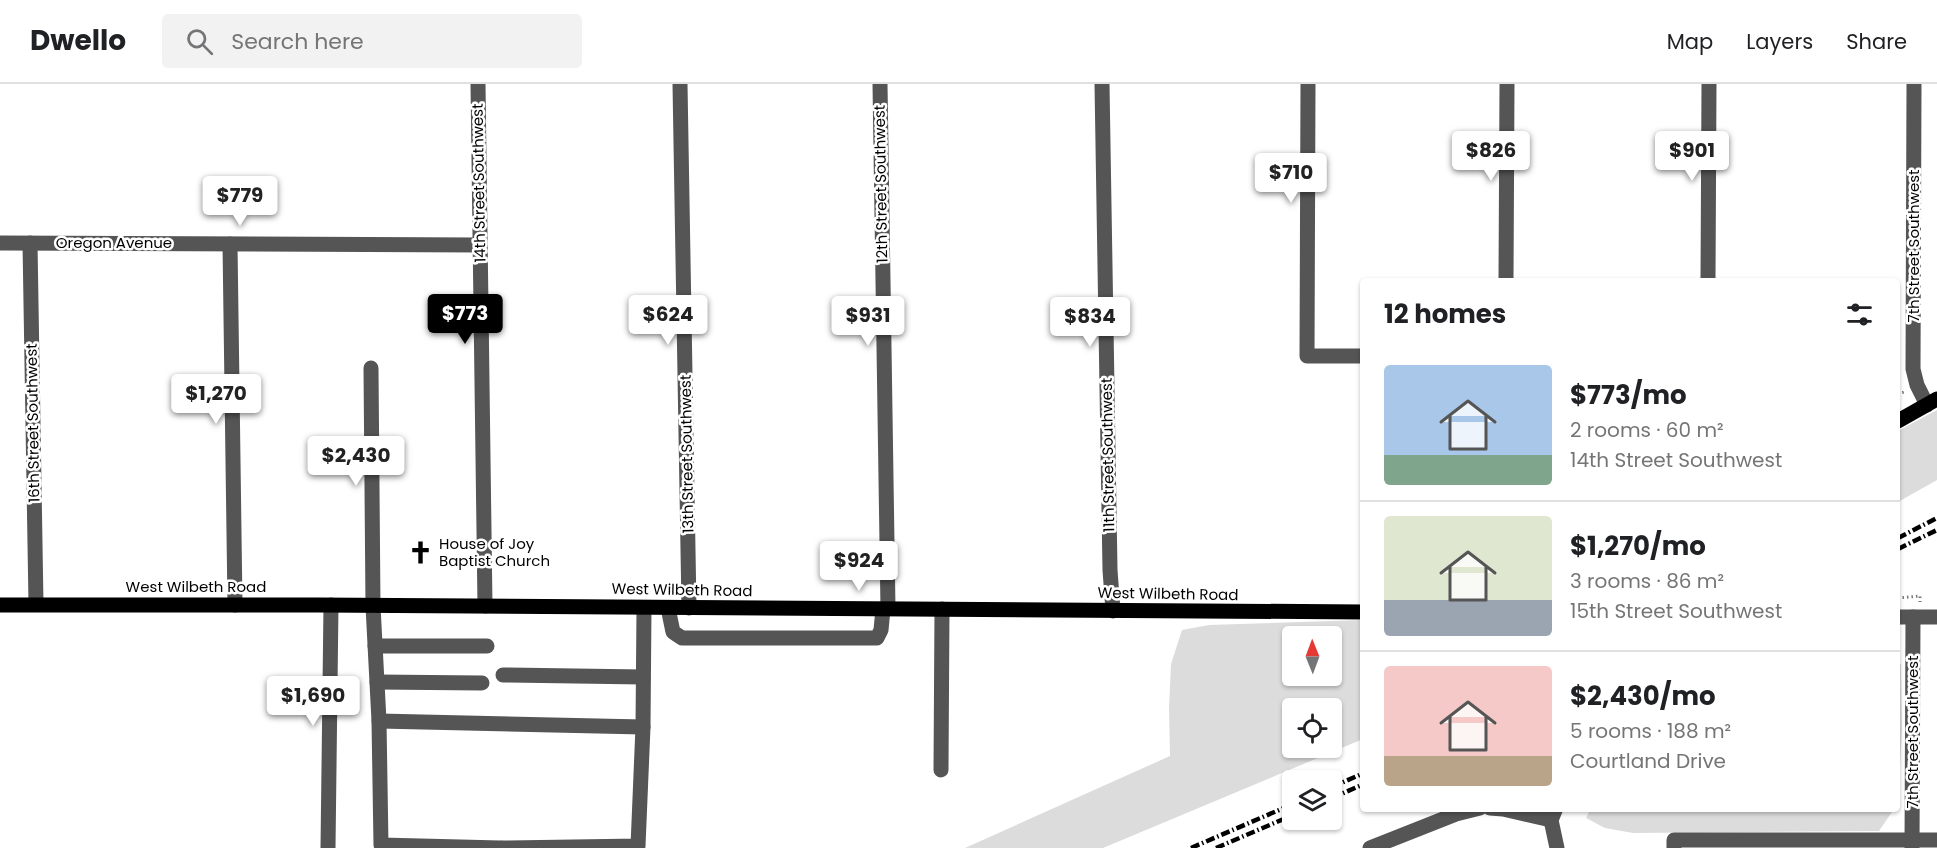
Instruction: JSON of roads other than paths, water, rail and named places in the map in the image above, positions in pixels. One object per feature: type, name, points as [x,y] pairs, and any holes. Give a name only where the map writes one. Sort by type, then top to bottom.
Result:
[{"type":"main road","points":[[1900,420],[1932,402]]},
{"type":"main road","name":"West Wilbeth Road","points":[[0,604],[1360,612]]},
{"type":"street","name":"14th Street Southwest","points":[[478,84],[485,606]]},
{"type":"street","name":"13th Street Southwest","points":[[680,84],[689,608]]},
{"type":"street","name":"12th Street Southwest","points":[[668,608],[673,632],[682,638],[877,638],[881,630],[886,609],[880,84]]},
{"type":"street","name":"11th Street Southwest","points":[[1102,84],[1110,558],[1113,611]]},
{"type":"street","points":[[1308,84],[1307,356],[1360,356]]},
{"type":"street","points":[[1506,278],[1507,84]]},
{"type":"street","points":[[1708,278],[1709,84]]},
{"type":"street","name":"7th Street Southwest","points":[[1914,84],[1913,369],[1917,385],[1932,402]]},
{"type":"street","name":"Oregon Avenue","points":[[0,243],[480,245]]},
{"type":"street","name":"16th Street Southwest","points":[[30,243],[36,604]]},
{"type":"street","points":[[230,244],[235,605]]},
{"type":"street","points":[[371,368],[373,606],[379,721],[381,845],[501,848],[638,846],[643,727],[644,608]]},
{"type":"street","points":[[328,848],[331,605]]},
{"type":"street","points":[[941,770],[942,609]]},
{"type":"street","points":[[1900,617],[1937,617]]},
{"type":"street","name":"7th Street Southwest","points":[[1912,844],[1913,617]]},
{"type":"street","points":[[375,646],[487,646]]},
{"type":"street","points":[[503,675],[643,677]]},
{"type":"street","points":[[377,682],[482,683]]},
{"type":"street","points":[[379,721],[643,727]]},
{"type":"street","points":[[1370,848],[1464,812]]},
{"type":"street","points":[[1533,812],[1553,814],[1557,848]]},
{"type":"street","points":[[1674,844],[1912,844],[1937,840]]},
{"type":"railway","points":[[1900,537],[1937,518]]},
{"type":"railway","points":[[1900,548],[1937,530]]},
{"type":"railway","points":[[1342,783],[1360,775]]},
{"type":"railway","points":[[1342,794],[1360,786]]},
{"type":"railway","points":[[1191,848],[1282,809]]},
{"type":"railway","points":[[1216,848],[1282,820]]},
{"type":"place","name":"House of Joy Baptist Church","points":[[421,553]]}]
